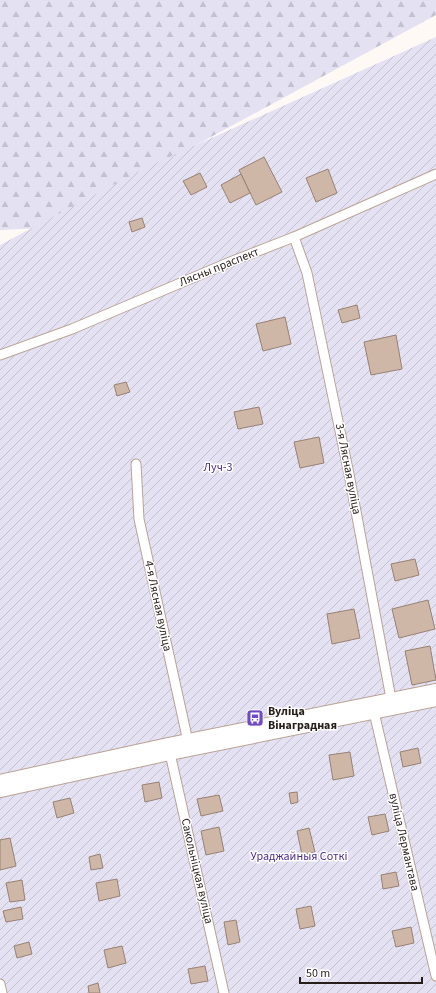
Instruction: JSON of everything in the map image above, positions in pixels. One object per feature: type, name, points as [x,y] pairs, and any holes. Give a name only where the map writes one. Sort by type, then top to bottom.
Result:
[{"type":"street","points":[[0,786],[436,695]]},
{"type":"lane","name":"Лясны праспект","points":[[0,355],[72,330],[196,276],[294,237],[436,174]]},
{"type":"lane","name":"3-я Лясная вуліца","points":[[294,237],[308,273],[349,474],[382,706]]},
{"type":"lane","name":"4-я Лясная вуліца","points":[[136,464],[140,519],[179,748]]},
{"type":"lane","name":"вуліца Лермантава","points":[[382,706],[436,976]]},
{"type":"lane","name":"Сакольніцкая вуліца","points":[[179,748],[224,993]]},
{"type":"lane","points":[[0,984],[2,993]]},
{"type":"green space","points":[[0,0],[436,0],[436,15],[43,228],[0,230]]},
{"type":"green space","name":"Луч-3","points":[[436,37],[436,993],[0,993],[0,245],[145,168]]},
{"type":"building","points":[[264,157],[282,192],[256,205],[239,170]]},
{"type":"building","points":[[328,169],[337,193],[316,202],[306,178]]},
{"type":"building","points":[[200,173],[207,187],[191,195],[183,181]]},
{"type":"building","points":[[241,174],[250,193],[230,203],[221,185]]},
{"type":"building","points":[[142,218],[145,227],[132,232],[129,222]]},
{"type":"building","points":[[357,305],[360,318],[342,323],[338,310]]},
{"type":"building","points":[[285,317],[291,344],[263,351],[256,324]]},
{"type":"building","points":[[396,335],[402,369],[371,375],[364,342]]},
{"type":"building","points":[[126,382],[130,392],[117,396],[114,385]]},
{"type":"building","points":[[259,407],[263,424],[238,429],[234,412]]},
{"type":"building","points":[[319,437],[324,463],[300,468],[294,442]]},
{"type":"building","points":[[415,559],[419,575],[395,581],[391,564]]},
{"type":"building","points":[[428,600],[435,629],[399,638],[392,609]]},
{"type":"building","points":[[354,609],[360,638],[332,644],[327,614]]},
{"type":"building","points":[[430,646],[436,680],[412,685],[405,651]]},
{"type":"building","points":[[418,748],[421,763],[403,767],[400,752]]},
{"type":"building","points":[[350,752],[354,776],[333,780],[329,755]]},
{"type":"building","points":[[159,782],[162,798],[145,802],[142,785]]},
{"type":"building","points":[[297,792],[298,802],[291,804],[289,793]]},
{"type":"building","points":[[219,795],[223,811],[201,816],[197,799]]},
{"type":"building","points":[[70,798],[74,813],[57,818],[53,802]]},
{"type":"building","points":[[385,814],[389,831],[372,835],[368,817]]},
{"type":"building","points":[[219,827],[224,851],[206,855],[201,831]]},
{"type":"building","points":[[309,828],[315,852],[302,855],[297,831]]},
{"type":"building","points":[[10,838],[16,866],[0,870],[0,840]]},
{"type":"building","points":[[100,854],[103,868],[91,870],[89,857]]},
{"type":"building","points":[[396,872],[399,886],[383,889],[381,875]]},
{"type":"building","points":[[117,879],[120,896],[99,901],[96,883]]},
{"type":"building","points":[[22,880],[25,900],[10,902],[6,883]]},
{"type":"building","points":[[311,906],[315,926],[300,929],[296,909]]},
{"type":"building","points":[[21,907],[23,919],[6,922],[3,911]]},
{"type":"building","points":[[236,920],[240,942],[228,945],[224,922]]},
{"type":"building","points":[[411,927],[414,943],[396,947],[392,931]]},
{"type":"building","points":[[29,942],[32,954],[17,958],[14,946]]},
{"type":"building","points":[[122,946],[126,963],[108,968],[104,950]]},
{"type":"building","points":[[205,966],[208,981],[191,984],[188,969]]},
{"type":"building","points":[[98,983],[100,993],[89,993],[88,986]]},
{"type":"place","name":"Вуліца Вінаградная","points":[[255,718]]},
{"type":"park label","name":"Ураджайныя Соткі","points":[[299,856]]}]
